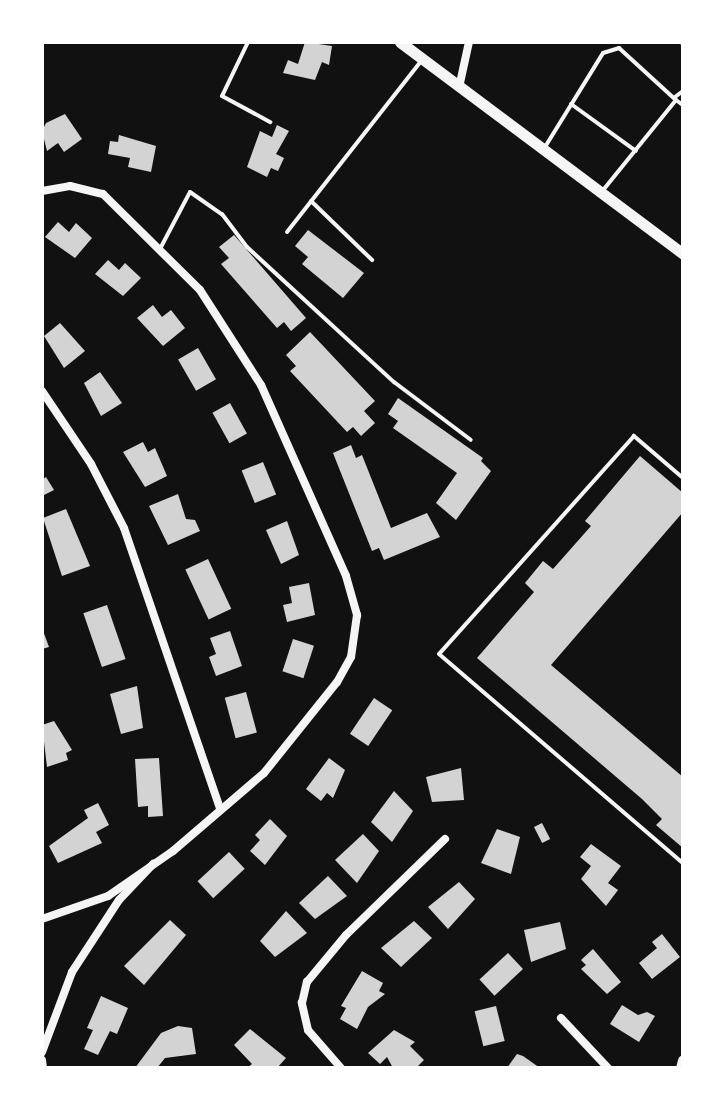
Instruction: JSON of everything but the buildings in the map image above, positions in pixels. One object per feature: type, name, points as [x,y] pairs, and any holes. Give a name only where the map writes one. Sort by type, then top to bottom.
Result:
[{"type":"street","points":[[400,42],[460,83],[683,254]]},
{"type":"street","points":[[460,83],[469,42]]},
{"type":"street","points":[[42,191],[56,186],[103,194],[161,247],[200,290],[261,385],[346,576],[357,615],[351,657],[337,682],[264,773],[108,896],[42,919]]},
{"type":"street","points":[[42,391],[91,464],[124,528],[220,808]]},
{"type":"street","points":[[341,1068],[308,1030],[302,1003],[307,982],[338,944],[445,839]]},
{"type":"street","points":[[42,1052],[72,972],[119,900],[153,863]]},
{"type":"street","points":[[561,1018],[608,1068]]},
{"type":"street","points":[[42,1060],[43,1068]]},
{"type":"street","points":[[681,1068],[683,1060]]},
{"type":"lane","points":[[248,42],[222,96],[270,122]]},
{"type":"lane","points":[[544,149],[611,47],[619,48],[683,105]]},
{"type":"lane","points":[[287,232],[424,58]]},
{"type":"lane","points":[[601,192],[683,91]]},
{"type":"lane","points":[[571,104],[636,151]]},
{"type":"lane","points":[[161,247],[190,192],[222,214],[247,247],[394,382],[471,440]]},
{"type":"lane","points":[[311,201],[372,260]]},
{"type":"lane","points":[[683,478],[634,436],[439,654],[683,863]]}]
